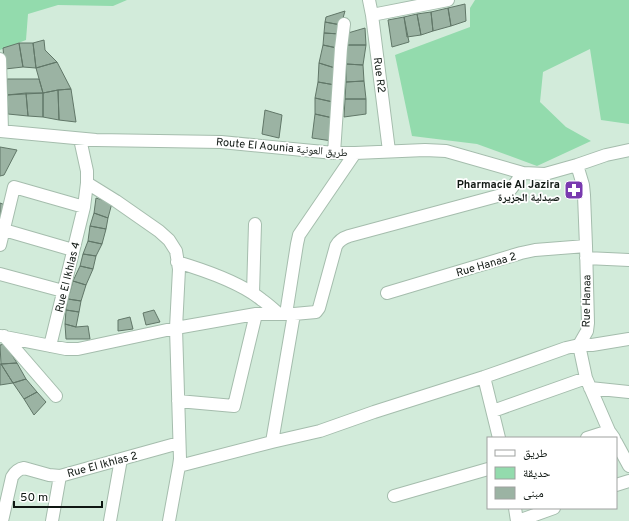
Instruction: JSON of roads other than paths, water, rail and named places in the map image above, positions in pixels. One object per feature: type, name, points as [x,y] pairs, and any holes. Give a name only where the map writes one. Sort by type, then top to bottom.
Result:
[{"type":"street","name":"Rue R2","points":[[369,0],[389,151]]},
{"type":"street","points":[[372,15],[448,0]]},
{"type":"street","points":[[334,153],[344,24]]},
{"type":"street","points":[[0,59],[1,131]]},
{"type":"street","name":"Route El Aounia طريق العونية","points":[[1,131],[80,139],[151,142],[221,142],[334,153],[425,150],[446,151],[523,173],[545,174],[606,155],[629,150]]},
{"type":"street","name":"Rue El Ikhlas 4","points":[[50,346],[84,207],[87,171],[80,139]]},
{"type":"street","points":[[272,442],[286,314],[299,235],[355,153]]},
{"type":"street","name":"Rue Hanaa","points":[[577,165],[583,185],[584,195],[588,323],[587,331],[579,345]]},
{"type":"street","points":[[2,336],[66,349],[78,349],[176,328],[256,314],[316,312],[318,311],[338,241],[343,238],[505,194],[511,189],[523,173]]},
{"type":"street","points":[[87,183],[159,231],[169,240],[176,251],[179,269],[176,328],[179,466],[168,521]]},
{"type":"street","points":[[0,245],[14,187],[84,207]]},
{"type":"street","points":[[253,293],[255,224]]},
{"type":"street","points":[[4,230],[73,250]]},
{"type":"street","name":"Rue Hanaa 2","points":[[387,293],[521,253],[535,250],[586,246]]},
{"type":"street","points":[[586,258],[629,260]]},
{"type":"street","points":[[177,262],[219,277],[253,293],[286,314]]},
{"type":"street","points":[[0,274],[64,291]]},
{"type":"street","points":[[178,401],[234,406],[256,314]]},
{"type":"street","points":[[2,336],[56,396]]},
{"type":"street","points":[[179,466],[320,431],[484,377],[566,348],[629,339]]},
{"type":"street","points":[[579,345],[588,383],[612,434],[593,437]]},
{"type":"street","points":[[484,377],[499,437]]},
{"type":"street","points":[[493,411],[588,383],[629,392]]},
{"type":"street","name":"Rue El Ikhlas 2","points":[[2,521],[12,477],[15,472],[20,469],[24,468],[49,475],[60,476],[179,443]]},
{"type":"street","points":[[617,444],[629,466]]},
{"type":"street","points":[[110,521],[121,459]]},
{"type":"street","points":[[394,496],[487,469]]},
{"type":"street","points":[[52,521],[60,476]]},
{"type":"street","points":[[617,485],[629,481]]},
{"type":"street","points":[[514,509],[518,521],[551,509]]},
{"type":"place","name":"Pharmacie Al Jazira صيدلية الجزيرة","points":[[574,190]]}]
